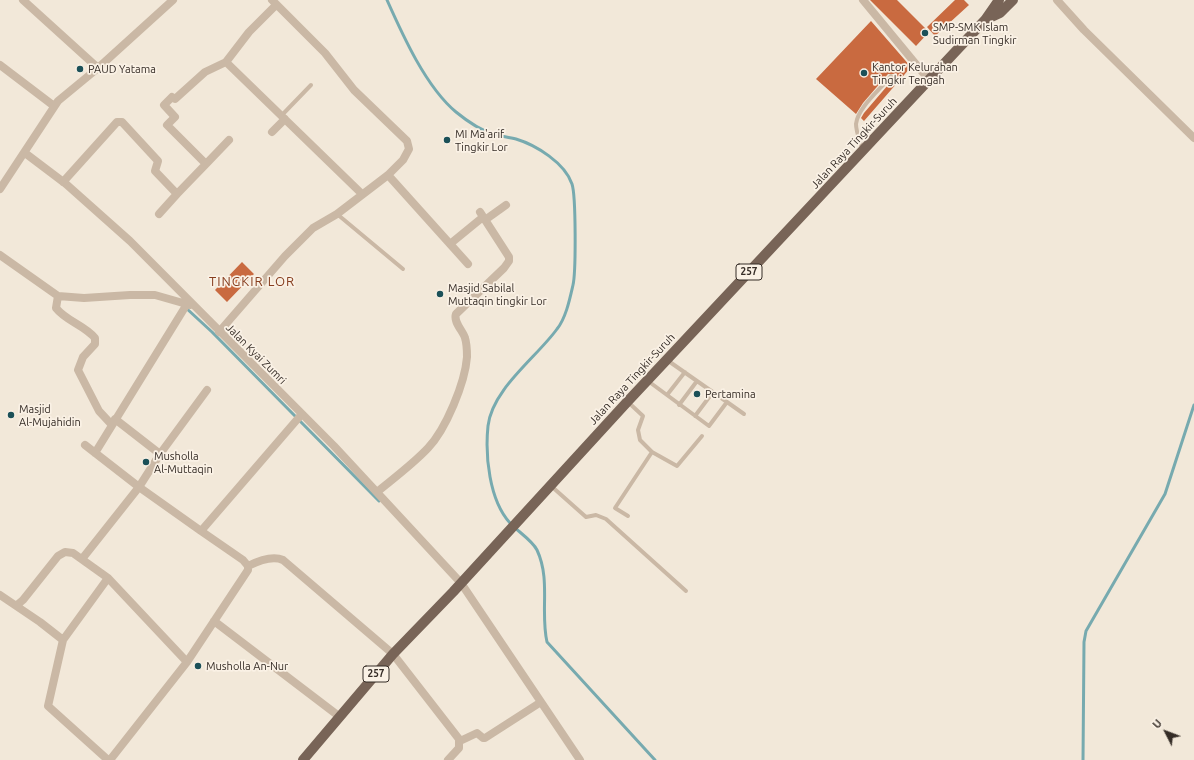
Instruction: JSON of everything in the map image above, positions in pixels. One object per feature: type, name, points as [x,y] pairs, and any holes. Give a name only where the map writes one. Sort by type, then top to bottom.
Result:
[{"type":"main road","name":"Jalan Raya Tingkir-Suruh","points":[[303,760],[393,654],[461,583],[628,401],[985,20],[999,0]]},
{"type":"main road","name":"Jalan Raya Tingkir-Suruh","points":[[985,20],[1000,13],[1013,0]]},
{"type":"street","points":[[23,0],[98,68]]},
{"type":"street","points":[[1,186],[25,153],[54,106],[173,0]]},
{"type":"street","points":[[863,0],[929,80]]},
{"type":"street","points":[[1057,0],[1084,30],[1194,138]]},
{"type":"street","points":[[206,164],[167,125],[176,117],[164,105],[172,97],[175,99],[205,72],[226,62],[274,2],[325,54],[354,90],[407,141],[408,149],[403,160],[388,175],[337,214],[313,228],[285,256],[219,332]]},
{"type":"street","points":[[226,62],[362,194]]},
{"type":"street","points":[[0,65],[54,106]]},
{"type":"street","points":[[272,132],[283,118]]},
{"type":"street","points":[[63,182],[117,122],[122,122],[158,161],[155,171],[177,194]]},
{"type":"street","points":[[159,214],[230,140]]},
{"type":"street","name":"Jalan Kyai Zumri","points":[[25,153],[63,182],[130,241],[190,305],[219,332],[377,492],[461,583],[580,760]]},
{"type":"street","points":[[388,175],[468,264]]},
{"type":"street","points":[[450,244],[483,217],[506,205]]},
{"type":"street","points":[[377,492],[428,448],[442,428],[459,390],[465,368],[467,347],[465,338],[455,317],[459,310],[504,268],[509,260],[509,257],[483,217]]},
{"type":"street","points":[[0,255],[57,298],[84,298],[130,294],[155,295],[190,305],[95,453]]},
{"type":"street","points":[[57,298],[56,308],[60,314],[85,329],[95,338],[95,344],[83,358],[78,370],[99,412],[160,454]]},
{"type":"street","points":[[82,559],[139,487],[160,454],[207,390]]},
{"type":"street","points":[[201,532],[301,416]]},
{"type":"street","points":[[84,445],[201,532],[243,560],[248,566]]},
{"type":"street","points":[[17,605],[23,600],[62,553],[71,552],[108,578],[187,662]]},
{"type":"street","points":[[108,578],[63,640],[48,706],[109,760],[187,662],[247,571],[248,566],[257,561],[273,557],[283,560],[393,654],[460,741]]},
{"type":"street","points":[[0,594],[63,640]]},
{"type":"street","points":[[214,621],[340,717]]},
{"type":"street","points":[[448,760],[458,749],[460,741],[476,733],[485,738],[541,702]]},
{"type":"lane","points":[[863,151],[856,122],[861,112],[873,96],[891,76]]},
{"type":"lane","points":[[283,118],[311,85]]},
{"type":"lane","points":[[337,214],[403,269]]},
{"type":"lane","points":[[667,360],[744,414]]},
{"type":"lane","points":[[667,395],[685,372]]},
{"type":"lane","points":[[647,381],[709,426],[727,402]]},
{"type":"lane","points":[[679,405],[697,381]]},
{"type":"lane","points":[[695,416],[713,392]]},
{"type":"lane","points":[[628,401],[643,415],[644,419],[638,430],[640,440],[652,452],[677,466],[702,436]]},
{"type":"lane","points":[[628,516],[615,508],[652,452]]},
{"type":"lane","points":[[550,485],[586,517],[596,515],[606,519],[686,591]]},
{"type":"building","points":[[870,0],[897,0],[929,32],[916,46]]},
{"type":"building","points":[[955,0],[964,0],[969,5],[935,36],[927,27]]},
{"type":"building","name":"Kantor Kelurahan Tingkir Tengah","points":[[871,21],[911,67],[864,121],[861,118],[864,113],[894,78],[894,74],[888,74],[863,103],[856,114],[816,79]]},
{"type":"building","points":[[242,262],[254,274],[227,302],[215,290]]},
{"type":"waterway","points":[[387,0],[400,29],[425,75],[445,101],[456,112],[483,130],[493,134],[516,139],[541,150],[563,169],[572,184],[575,218],[575,250],[574,277],[569,302],[563,319],[557,329],[506,386],[491,412],[487,438],[490,477],[497,502],[503,513],[510,523],[535,546],[541,561],[544,584],[544,619],[547,642],[655,760]]},
{"type":"waterway","points":[[186,308],[212,332],[379,501]]},
{"type":"waterway","points":[[1083,760],[1084,642],[1086,631],[1165,494],[1194,405]]},
{"type":"place","name":"SMP-SMK Islam Sudirman Tingkir","points":[[925,33]]},
{"type":"place","name":"PAUD Yatama","points":[[80,69]]},
{"type":"place","name":"Kantor Kelurahan Tingkir Tengah","points":[[864,73]]},
{"type":"place","name":"MI Ma'arif Tingkir Lor","points":[[447,140]]},
{"type":"place","name":"Masjid Sabilal Muttaqin tingkir Lor","points":[[440,294]]},
{"type":"place","name":"Pertamina","points":[[697,394]]},
{"type":"place","name":"Masjid Al-Mujahidin","points":[[11,415]]},
{"type":"place","name":"Musholla Al-Muttaqin","points":[[146,462]]},
{"type":"place","name":"Musholla An-Nur","points":[[198,666]]},
{"type":"district","name":"TINGKIR LOR","points":[[252,282]]}]
